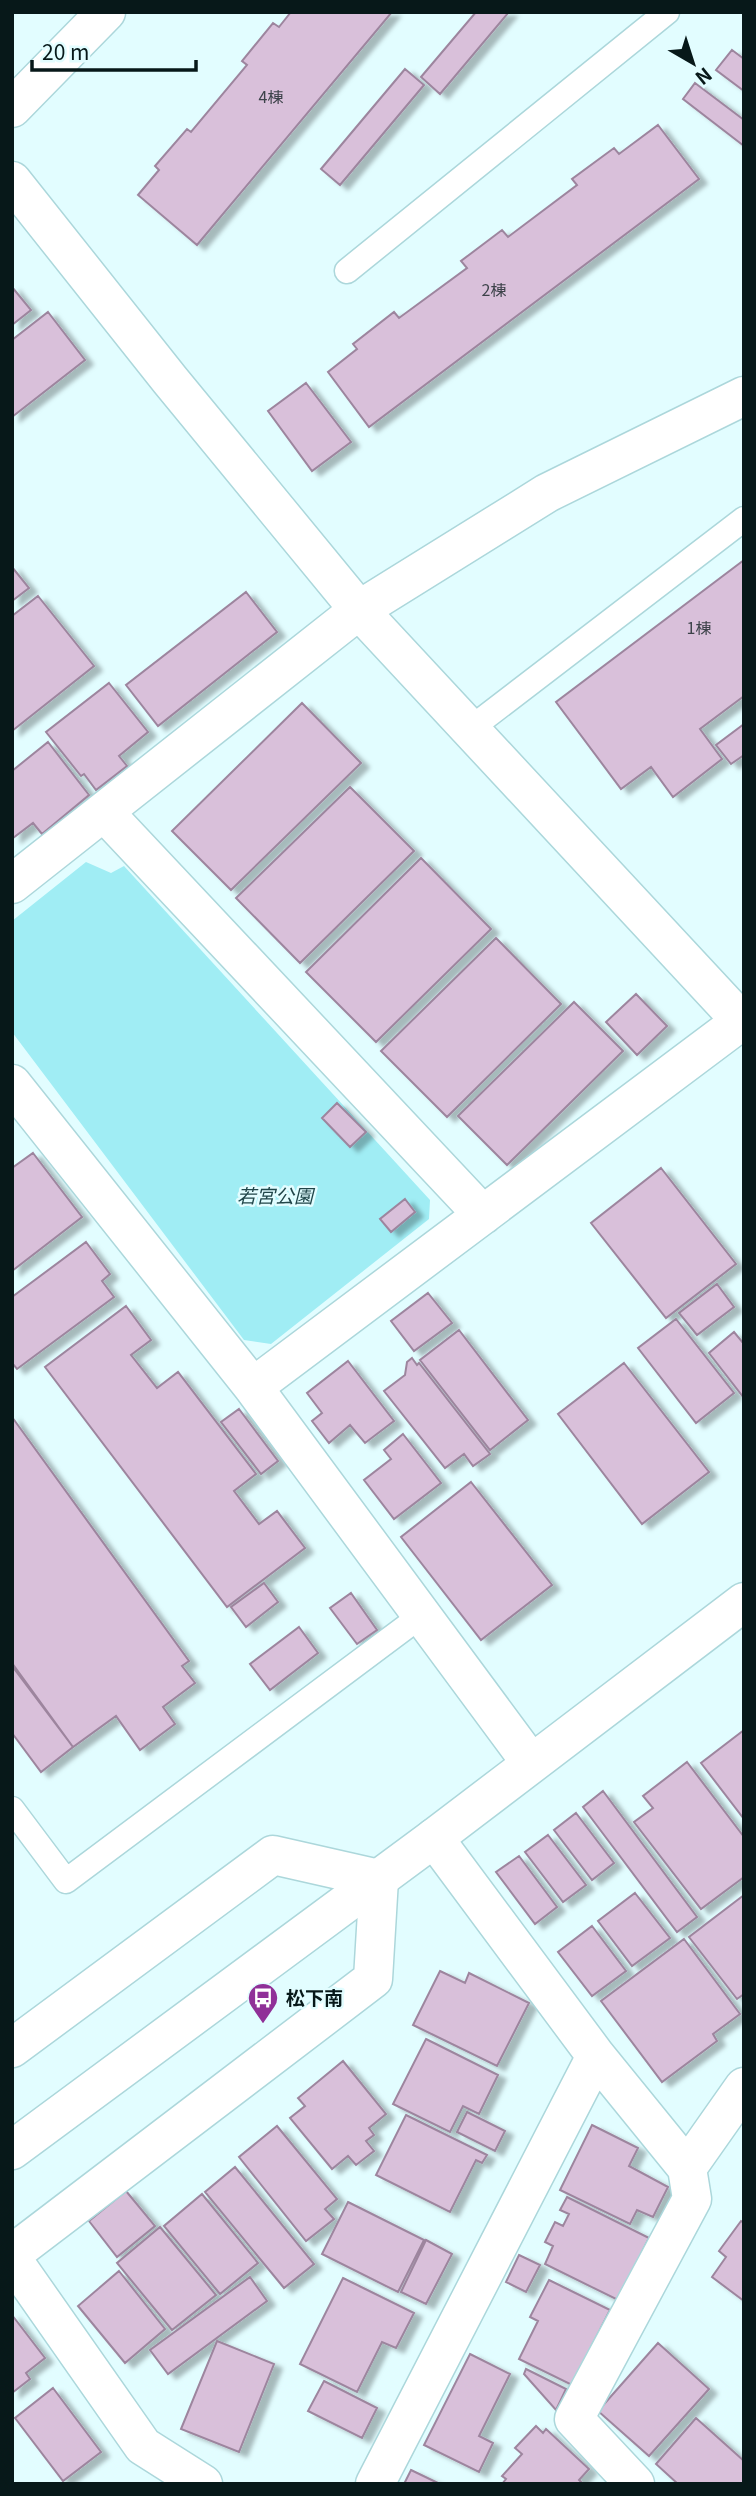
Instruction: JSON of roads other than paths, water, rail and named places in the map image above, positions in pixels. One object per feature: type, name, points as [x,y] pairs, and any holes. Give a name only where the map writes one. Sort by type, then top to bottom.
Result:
[{"type":"street","points":[[12,108],[106,12]]},
{"type":"street","points":[[12,181],[146,351],[359,610],[743,1022],[253,1387]]},
{"type":"street","points":[[12,884],[359,610],[547,493],[744,396]]},
{"type":"street","points":[[104,812],[483,1215]]},
{"type":"street","points":[[12,1084],[253,1387],[531,1763]]},
{"type":"street","points":[[12,2150],[742,1608]]},
{"type":"street","points":[[433,1838],[596,2056],[687,2168],[692,2200],[574,2419],[635,2484]]},
{"type":"street","points":[[12,2048],[273,1855],[379,1878]]},
{"type":"street","points":[[203,2484],[143,2446],[12,2256],[373,1979],[379,1878]]},
{"type":"street","points":[[375,2484],[596,2056]]},
{"type":"street","points":[[687,2168],[744,2087]]},
{"type":"lane","points":[[347,271],[650,17]]},
{"type":"lane","points":[[470,729],[744,519]]},
{"type":"lane","points":[[12,1809],[66,1881],[422,1615]]},
{"type":"place","name":"松下南","points":[[263,2025]]},
{"type":"park label","name":"若宮公園","points":[[275,1196]]}]
